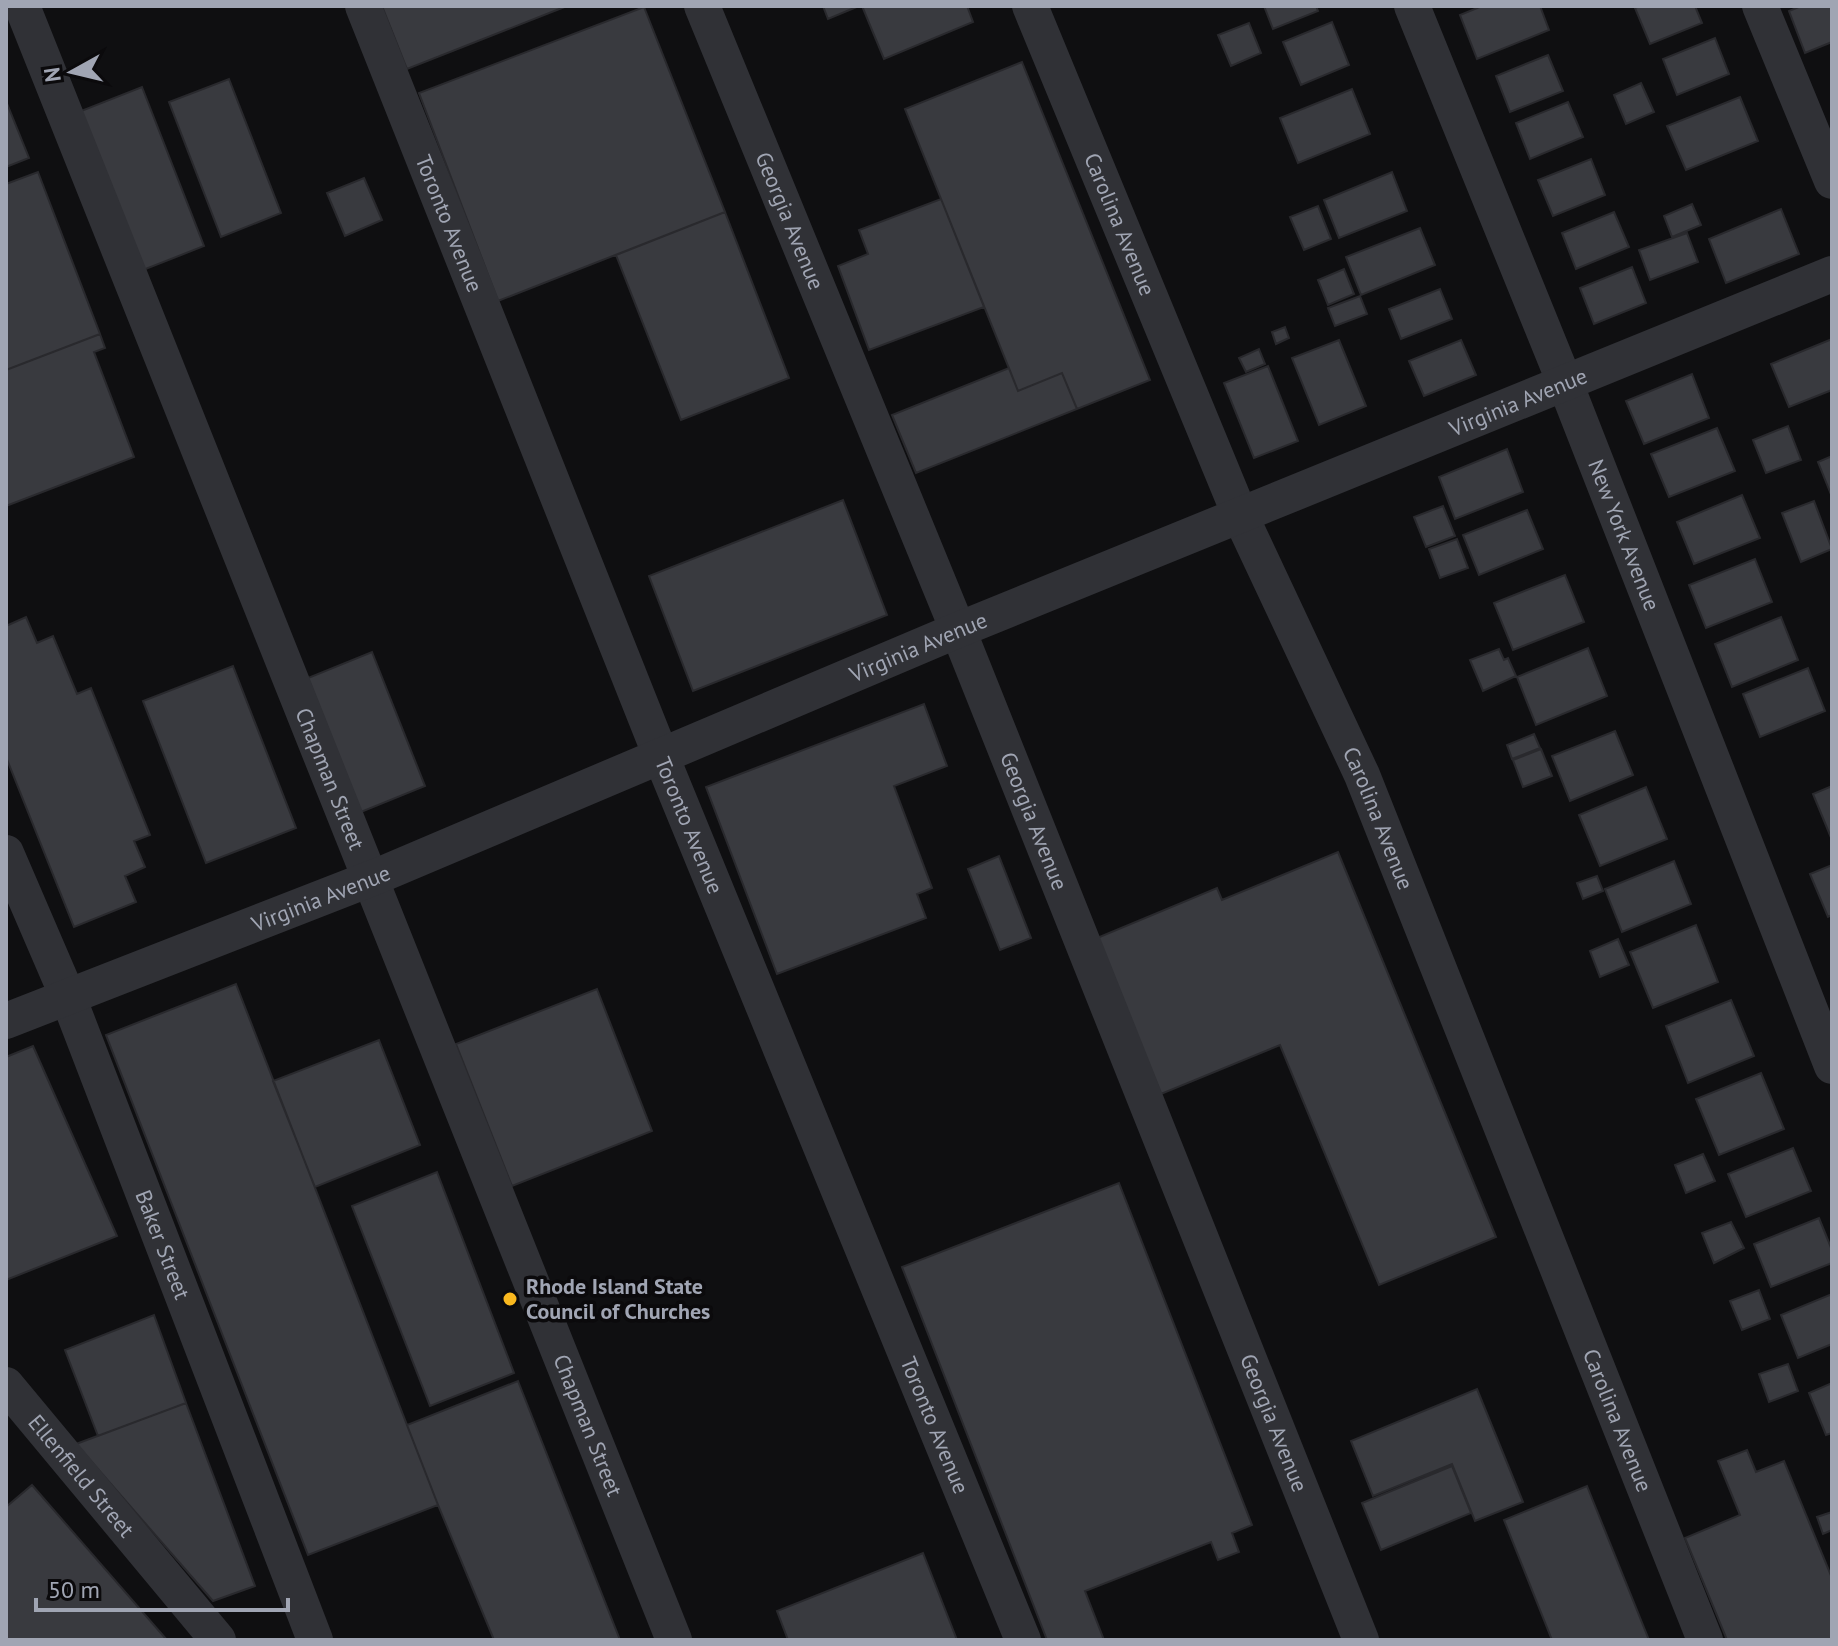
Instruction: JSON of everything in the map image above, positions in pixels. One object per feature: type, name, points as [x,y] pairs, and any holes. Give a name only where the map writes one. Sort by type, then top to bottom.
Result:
[{"type":"street","name":"Chapman Street","points":[[22,6],[674,1640]]},
{"type":"street","name":"Toronto Avenue","points":[[363,6],[661,756],[1023,1640]]},
{"type":"street","name":"Georgia Avenue","points":[[702,6],[958,630],[1361,1640]]},
{"type":"street","name":"Carolina Avenue","points":[[1030,6],[1240,515],[1362,775],[1705,1640]]},
{"type":"street","name":"New York Avenue","points":[[1412,6],[1565,383],[1832,1066]]},
{"type":"street","points":[[1760,6],[1832,181]]},
{"type":"street","name":"Virginia Avenue","points":[[6,1021],[370,877],[958,630],[1832,274]]},
{"type":"street","name":"Baker Street","points":[[6,853],[68,997],[315,1640]]},
{"type":"street","name":"Ellenfield Street","points":[[6,1385],[218,1640]]},
{"type":"building","points":[[382,6],[567,6],[407,69]]},
{"type":"building","points":[[823,6],[859,6],[828,19]]},
{"type":"building","points":[[862,6],[967,6],[973,22],[884,59]]},
{"type":"building","points":[[1264,6],[1316,6],[1318,11],[1273,29]]},
{"type":"building","points":[[1482,6],[1540,6],[1549,30],[1477,59],[1460,15]]},
{"type":"building","points":[[1695,6],[1702,23],[1650,44],[1635,8]]},
{"type":"building","points":[[1801,6],[1832,6],[1832,42],[1805,53],[1789,11]]},
{"type":"building","points":[[644,7],[725,212],[498,301],[419,93]]},
{"type":"building","points":[[1332,22],[1349,65],[1301,85],[1283,42]]},
{"type":"building","points":[[1249,23],[1261,53],[1231,66],[1218,35]]},
{"type":"building","points":[[1715,38],[1729,74],[1677,95],[1663,59]]},
{"type":"building","points":[[1548,55],[1563,91],[1510,112],[1496,76]]},
{"type":"building","points":[[1022,62],[1150,380],[1077,409],[1062,373],[1018,391],[905,109]]},
{"type":"building","points":[[229,79],[281,213],[221,237],[169,102]]},
{"type":"building","points":[[1641,83],[1654,112],[1626,124],[1614,95]]},
{"type":"building","points":[[142,87],[204,246],[138,272],[76,113]]},
{"type":"building","points":[[1352,89],[1370,134],[1298,163],[1280,118]]},
{"type":"building","points":[[1740,97],[1758,141],[1686,170],[1667,126]]},
{"type":"building","points":[[6,101],[29,158],[6,167]]},
{"type":"building","points":[[1568,102],[1583,137],[1530,159],[1516,123]]},
{"type":"building","points":[[1591,159],[1605,195],[1553,216],[1538,180]]},
{"type":"building","points":[[38,172],[100,334],[6,370],[6,184]]},
{"type":"building","points":[[1392,172],[1407,211],[1339,238],[1324,200]]},
{"type":"building","points":[[364,178],[382,220],[345,236],[327,193]]},
{"type":"building","points":[[941,199],[984,307],[869,350],[838,266],[868,254],[859,230]]},
{"type":"building","points":[[1692,204],[1701,225],[1672,237],[1664,216]]},
{"type":"building","points":[[1318,206],[1331,239],[1304,250],[1290,217]]},
{"type":"building","points":[[1781,209],[1799,254],[1726,283],[1709,239]]},
{"type":"building","points":[[725,212],[789,378],[681,420],[616,255]]},
{"type":"building","points":[[1614,212],[1629,247],[1576,269],[1562,233]]},
{"type":"building","points":[[1420,228],[1435,265],[1361,295],[1346,257]]},
{"type":"building","points":[[1687,233],[1698,262],[1650,280],[1639,250]]},
{"type":"building","points":[[1632,267],[1646,303],[1594,324],[1580,288]]},
{"type":"building","points":[[1344,269],[1354,294],[1328,305],[1318,280]]},
{"type":"building","points":[[1440,289],[1452,319],[1401,339],[1389,309]]},
{"type":"building","points":[[1360,296],[1367,314],[1335,326],[1328,308]]},
{"type":"building","points":[[1285,327],[1289,338],[1276,344],[1272,332]]},
{"type":"building","points":[[100,334],[105,348],[94,352],[134,457],[6,506],[6,370]]},
{"type":"building","points":[[1832,339],[1832,390],[1789,407],[1771,364]]},
{"type":"building","points":[[1339,340],[1366,406],[1319,425],[1292,358]]},
{"type":"building","points":[[1461,340],[1476,375],[1424,396],[1409,361]]},
{"type":"building","points":[[1259,349],[1265,364],[1246,372],[1239,358]]},
{"type":"building","points":[[1268,366],[1298,441],[1254,458],[1224,383]]},
{"type":"building","points":[[1009,368],[1018,391],[1062,373],[1077,409],[916,473],[892,415]]},
{"type":"building","points":[[1692,374],[1709,418],[1644,444],[1626,401]]},
{"type":"building","points":[[1788,426],[1801,460],[1766,473],[1753,440]]},
{"type":"building","points":[[1717,428],[1735,471],[1669,497],[1651,454]]},
{"type":"building","points":[[1507,449],[1523,492],[1455,519],[1439,477]]},
{"type":"building","points":[[1832,456],[1832,497],[1818,462]]},
{"type":"building","points":[[1742,495],[1760,538],[1694,564],[1677,522]]},
{"type":"building","points":[[843,500],[887,615],[693,691],[649,576]]},
{"type":"building","points":[[1814,501],[1832,549],[1801,562],[1782,513]]},
{"type":"building","points":[[1443,506],[1455,536],[1426,547],[1414,517]]},
{"type":"building","points":[[1527,510],[1543,549],[1479,575],[1463,535]]},
{"type":"building","points":[[1457,539],[1468,568],[1440,578],[1429,549]]},
{"type":"building","points":[[1755,559],[1772,602],[1706,628],[1689,585]]},
{"type":"building","points":[[1565,575],[1584,622],[1513,650],[1494,603]]},
{"type":"building","points":[[26,617],[37,643],[53,636],[77,694],[91,688],[150,835],[134,841],[145,867],[125,876],[136,902],[74,927],[6,757],[6,626]]},
{"type":"building","points":[[1781,617],[1798,660],[1732,687],[1715,644]]},
{"type":"building","points":[[1588,648],[1607,696],[1536,725],[1517,677]]},
{"type":"building","points":[[1499,649],[1504,660],[1508,658],[1516,676],[1483,691],[1470,660]]},
{"type":"building","points":[[372,652],[425,786],[361,812],[308,678]]},
{"type":"building","points":[[233,666],[296,828],[206,863],[143,701]]},
{"type":"building","points":[[1808,668],[1825,711],[1760,737],[1743,694]]},
{"type":"building","points":[[924,704],[947,766],[894,786],[932,888],[917,894],[926,918],[777,974],[706,787]]},
{"type":"building","points":[[1615,731],[1633,775],[1570,801],[1552,756]]},
{"type":"building","points":[[1534,734],[1540,748],[1512,759],[1507,745]]},
{"type":"building","points":[[1541,749],[1552,776],[1523,787],[1513,760]]},
{"type":"building","points":[[1832,786],[1832,840],[1813,794]]},
{"type":"building","points":[[1646,787],[1667,839],[1600,866],[1579,815]]},
{"type":"building","points":[[1338,852],[1496,1237],[1379,1285],[1280,1045],[1161,1094],[1097,938],[1217,888],[1222,900]]},
{"type":"building","points":[[999,856],[1031,938],[1000,950],[968,869]]},
{"type":"building","points":[[1674,861],[1691,904],[1622,932],[1605,889]]},
{"type":"building","points":[[1832,865],[1832,915],[1828,917],[1810,874]]},
{"type":"building","points":[[1597,876],[1603,891],[1583,899],[1577,883]]},
{"type":"building","points":[[1696,925],[1718,982],[1653,1008],[1630,952]]},
{"type":"building","points":[[1618,939],[1629,965],[1600,977],[1590,951]]},
{"type":"building","points":[[236,984],[438,1505],[308,1555],[106,1035]]},
{"type":"building","points":[[597,989],[652,1131],[512,1186],[456,1044]]},
{"type":"building","points":[[1731,1000],[1754,1056],[1688,1083],[1666,1026]]},
{"type":"building","points":[[379,1040],[420,1145],[315,1187],[273,1081]]},
{"type":"building","points":[[33,1046],[117,1236],[6,1280],[6,1057]]},
{"type":"building","points":[[1761,1073],[1784,1129],[1719,1155],[1696,1099]]},
{"type":"building","points":[[1793,1148],[1811,1191],[1746,1217],[1728,1174]]},
{"type":"building","points":[[1703,1154],[1715,1181],[1686,1193],[1675,1165]]},
{"type":"building","points":[[437,1172],[514,1373],[430,1406],[352,1206]]},
{"type":"building","points":[[1119,1183],[1252,1525],[1232,1533],[1239,1552],[1218,1560],[1211,1542],[1085,1591],[1104,1640],[1047,1640],[902,1267]]},
{"type":"building","points":[[1819,1218],[1832,1250],[1832,1263],[1771,1287],[1754,1244]]},
{"type":"building","points":[[1731,1222],[1744,1248],[1714,1263],[1702,1233]]},
{"type":"building","points":[[1759,1290],[1770,1319],[1742,1330],[1730,1301]]},
{"type":"building","points":[[1832,1294],[1832,1344],[1798,1358],[1781,1315]]},
{"type":"building","points":[[154,1315],[186,1403],[98,1436],[65,1350]]},
{"type":"building","points":[[1788,1364],[1798,1391],[1769,1402],[1759,1374]]},
{"type":"building","points":[[518,1381],[620,1640],[494,1640],[438,1505],[407,1425]]},
{"type":"building","points":[[1832,1383],[1832,1433],[1826,1435],[1809,1393]]},
{"type":"building","points":[[1477,1389],[1523,1502],[1475,1521],[1452,1464],[1373,1496],[1351,1441]]},
{"type":"building","points":[[186,1403],[255,1586],[213,1601],[76,1444]]},
{"type":"building","points":[[1747,1450],[1756,1472],[1784,1461],[1832,1578],[1832,1640],[1727,1640],[1685,1538],[1740,1515],[1718,1461]]},
{"type":"building","points":[[1452,1466],[1471,1513],[1381,1550],[1362,1503]]},
{"type":"building","points":[[32,1485],[167,1640],[6,1640],[6,1507]]},
{"type":"building","points":[[1587,1486],[1649,1640],[1552,1640],[1504,1520]]},
{"type":"building","points":[[1832,1512],[1832,1530],[1823,1534],[1817,1517]]},
{"type":"building","points":[[923,1553],[957,1640],[788,1640],[777,1611]]},
{"type":"place","name":"Rhode Island State Council of Churches","points":[[510,1299]]}]
